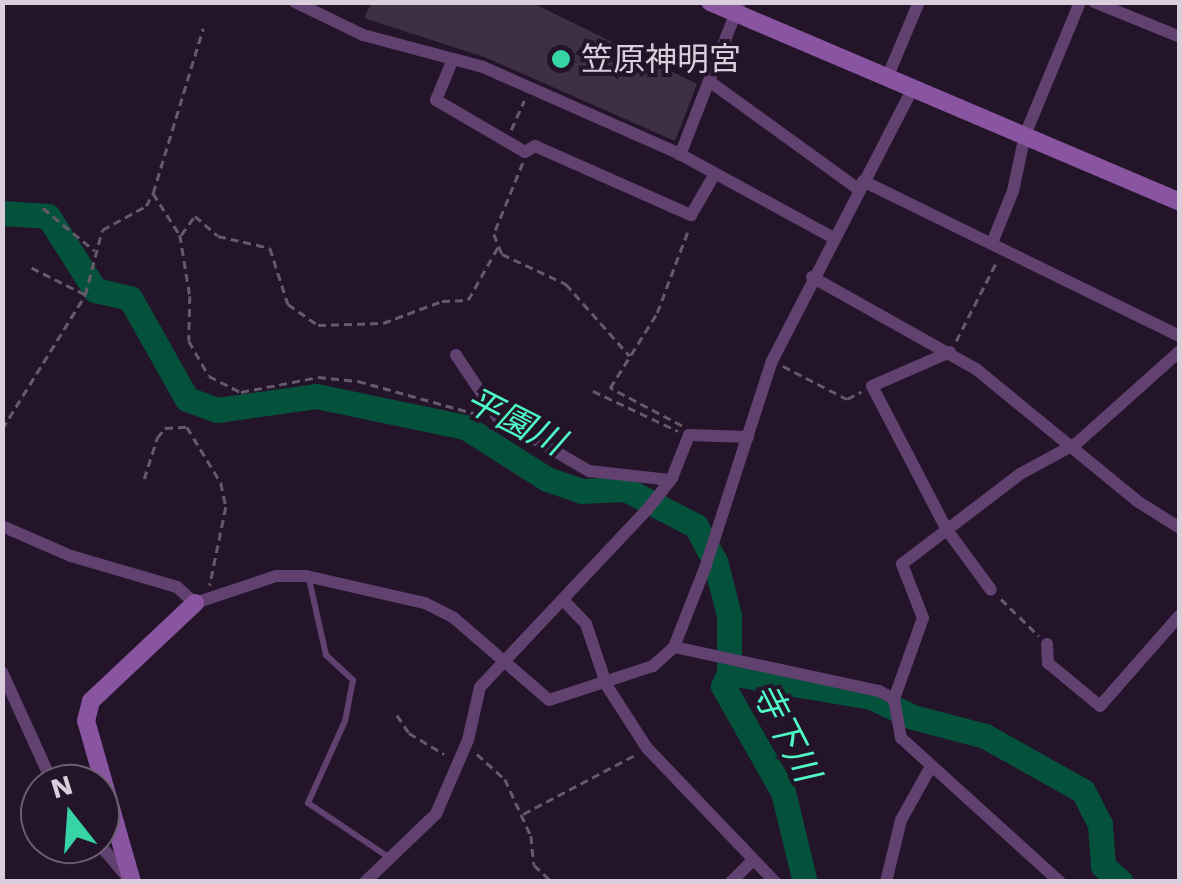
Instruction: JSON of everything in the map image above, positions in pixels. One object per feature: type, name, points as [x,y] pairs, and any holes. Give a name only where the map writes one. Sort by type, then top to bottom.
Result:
[{"type":"street","points":[[295,2],[363,35],[453,59],[530,88],[680,155],[832,238]]},
{"type":"street","points":[[710,2],[738,8],[888,78],[1180,202]]},
{"type":"street","points":[[888,78],[918,2]]},
{"type":"street","points":[[997,246],[1024,135],[1080,2]]},
{"type":"street","points":[[1094,2],[1180,36]]},
{"type":"street","points":[[680,155],[738,8]]},
{"type":"street","points":[[453,59],[436,100],[525,152],[535,146],[690,216],[713,176]]},
{"type":"street","points":[[709,81],[860,185],[997,246],[1180,336]]},
{"type":"street","points":[[132,882],[86,722],[91,701],[203,599],[276,576],[310,576],[426,603],[549,700],[607,686],[653,666],[674,647],[706,568],[772,361],[832,238],[913,88]]},
{"type":"street","points":[[812,277],[950,352],[1067,446],[1180,528]]},
{"type":"street","points":[[1060,882],[929,770],[901,738],[894,720],[894,699],[923,618],[902,564],[1067,446],[1180,351]]},
{"type":"street","points":[[950,352],[872,386],[948,530],[991,590]]},
{"type":"street","points":[[456,355],[498,418],[589,471],[666,486]]},
{"type":"street","points":[[365,882],[436,814],[468,740],[473,701],[503,661],[564,602],[647,510],[666,486],[688,435],[748,437]]},
{"type":"street","points":[[2,526],[71,556],[203,599]]},
{"type":"street","points":[[564,602],[586,624],[607,686],[647,748],[775,882]]},
{"type":"street","points":[[1047,644],[1048,663],[1100,706],[1180,616]]},
{"type":"street","points":[[674,647],[716,659],[879,690],[894,699]]},
{"type":"street","points":[[2,672],[44,764]]},
{"type":"street","points":[[886,882],[901,820],[929,770]]},
{"type":"street","points":[[731,882],[752,861]]},
{"type":"lane","points":[[310,576],[326,654],[353,680],[345,721],[308,803],[388,856]]},
{"type":"path","points":[[2,429],[85,295],[94,275],[102,230],[146,206],[153,193],[203,28]]},
{"type":"path","points":[[506,141],[530,88]]},
{"type":"path","points":[[525,152],[513,199],[498,219],[502,254],[566,284],[630,356]]},
{"type":"path","points":[[153,193],[180,236],[190,296],[189,341],[209,376],[232,391],[318,377],[498,418]]},
{"type":"path","points":[[44,208],[96,252]]},
{"type":"path","points":[[180,236],[195,216],[218,236],[270,248],[288,304],[318,325],[383,324],[442,301],[468,300],[499,245]]},
{"type":"path","points":[[688,435],[676,422],[610,388],[657,313],[690,216]]},
{"type":"path","points":[[950,352],[997,246]]},
{"type":"path","points":[[32,268],[85,295]]},
{"type":"path","points":[[772,361],[847,398],[872,386]]},
{"type":"path","points":[[593,390],[688,435]]},
{"type":"path","points":[[144,479],[165,428],[187,427],[221,483],[226,507],[203,599]]},
{"type":"path","points":[[991,590],[1047,644]]},
{"type":"path","points":[[397,715],[409,732],[458,762]]},
{"type":"path","points":[[468,740],[505,780],[522,814],[534,865],[552,882]]},
{"type":"path","points":[[522,814],[578,790],[647,748]]},
{"type":"building","name":"笠原神明宮","points":[[372,2],[531,2],[697,84],[675,141],[487,58],[364,18]]},
{"type":"waterway","name":"平園川","points":[[2,213],[48,216],[95,290],[130,298],[187,399],[217,410],[316,396],[465,427],[547,479],[581,491],[625,489],[696,526],[715,561],[729,615],[729,673],[723,686],[783,792],[805,882]]},
{"type":"waterway","name":"平園川","points":[[729,673],[871,697],[913,717],[985,736],[1083,791],[1100,824],[1103,866],[1121,882]]},
{"type":"place","name":"笠原神明宮","points":[[561,59]]},
{"type":"water label","name":"寺下川","points":[[786,732]]}]
